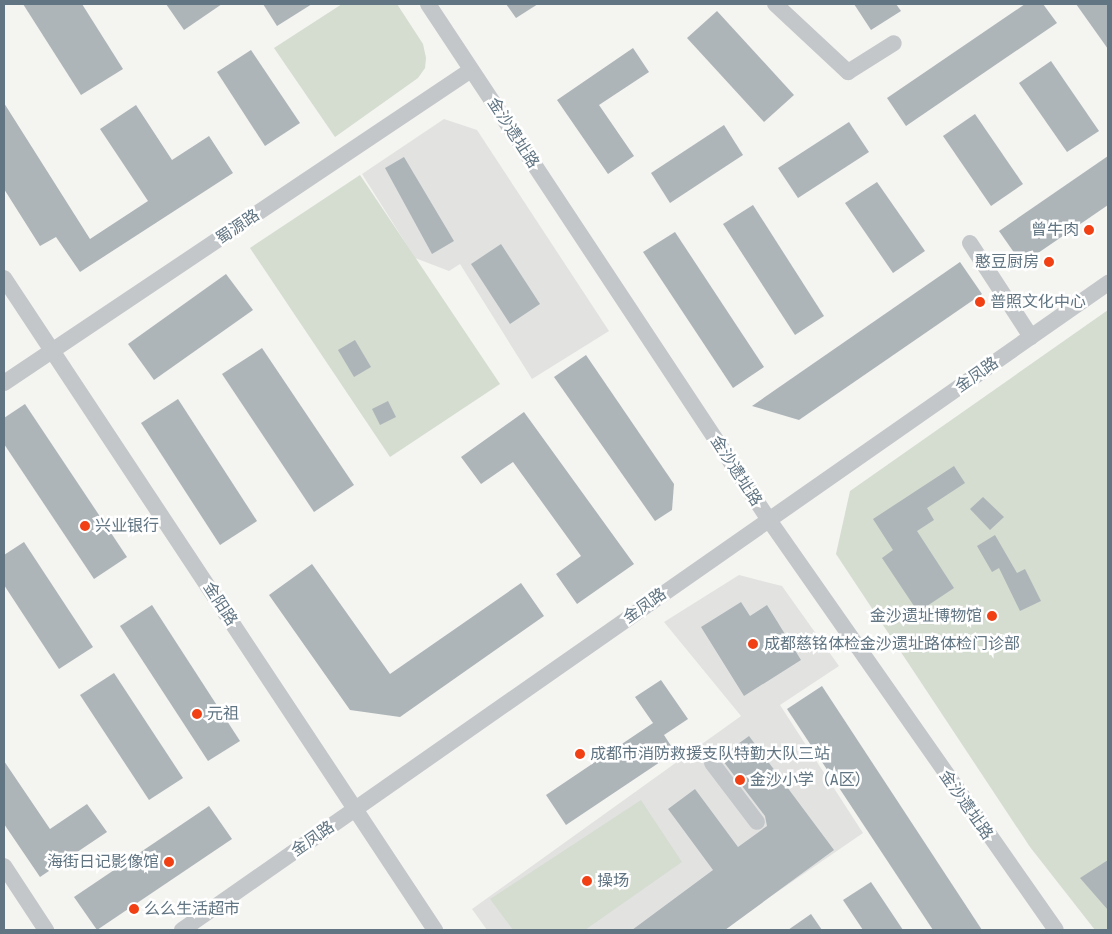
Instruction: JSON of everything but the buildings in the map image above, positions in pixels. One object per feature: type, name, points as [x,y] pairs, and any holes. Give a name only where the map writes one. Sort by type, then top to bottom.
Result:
[{"type":"street","name":"金沙遗址路","points":[[428,4],[768,520],[1056,930]]},
{"type":"street","points":[[775,4],[848,72],[894,43]]},
{"type":"street","name":"蜀源路","points":[[4,383],[472,70]]},
{"type":"street","points":[[970,243],[1031,337]]},
{"type":"street","name":"金阳路","points":[[4,278],[435,930]]},
{"type":"street","name":"金凤路","points":[[182,930],[1108,283]]},
{"type":"street","points":[[712,763],[757,822]]},
{"type":"street","points":[[4,866],[46,930]]},
{"type":"shaded area","points":[[342,4],[397,4],[423,44],[426,58],[425,68],[418,78],[335,137],[274,48]]},
{"type":"shaded area","points":[[444,119],[477,130],[609,331],[532,379],[460,264],[449,271],[415,258],[362,174]]},
{"type":"shaded area","points":[[360,175],[500,384],[390,457],[250,248]]},
{"type":"shaded area","name":"金沙遗址博物馆","points":[[1108,310],[1108,930],[1095,930],[1030,847],[836,554],[850,491]]},
{"type":"shaded area","name":"金沙小学（A区）","points":[[739,575],[782,586],[839,666],[780,705],[863,833],[722,930],[487,930],[472,909],[741,716],[664,622]]},
{"type":"shaded area","name":"操场","points":[[641,800],[682,862],[585,930],[513,930],[490,899]]},
{"type":"place","name":"曾牛肉","points":[[1089,230]]},
{"type":"place","name":"憨豆厨房","points":[[1049,262]]},
{"type":"place","name":"普照文化中心","points":[[980,302]]},
{"type":"place","name":"兴业银行","points":[[85,526]]},
{"type":"place","name":"金沙遗址博物馆","points":[[992,616]]},
{"type":"place","name":"成都慈铭体检金沙遗址路体检门诊部","points":[[753,644]]},
{"type":"place","name":"元祖","points":[[197,714]]},
{"type":"place","name":"成都市消防救援支队特勤大队三站","points":[[580,754]]},
{"type":"place","name":"金沙小学（A区）","points":[[740,780]]},
{"type":"place","name":"海街日记影像馆","points":[[169,862]]},
{"type":"place","name":"操场","points":[[587,881]]},
{"type":"place","name":"么么生活超市","points":[[134,909]]}]
